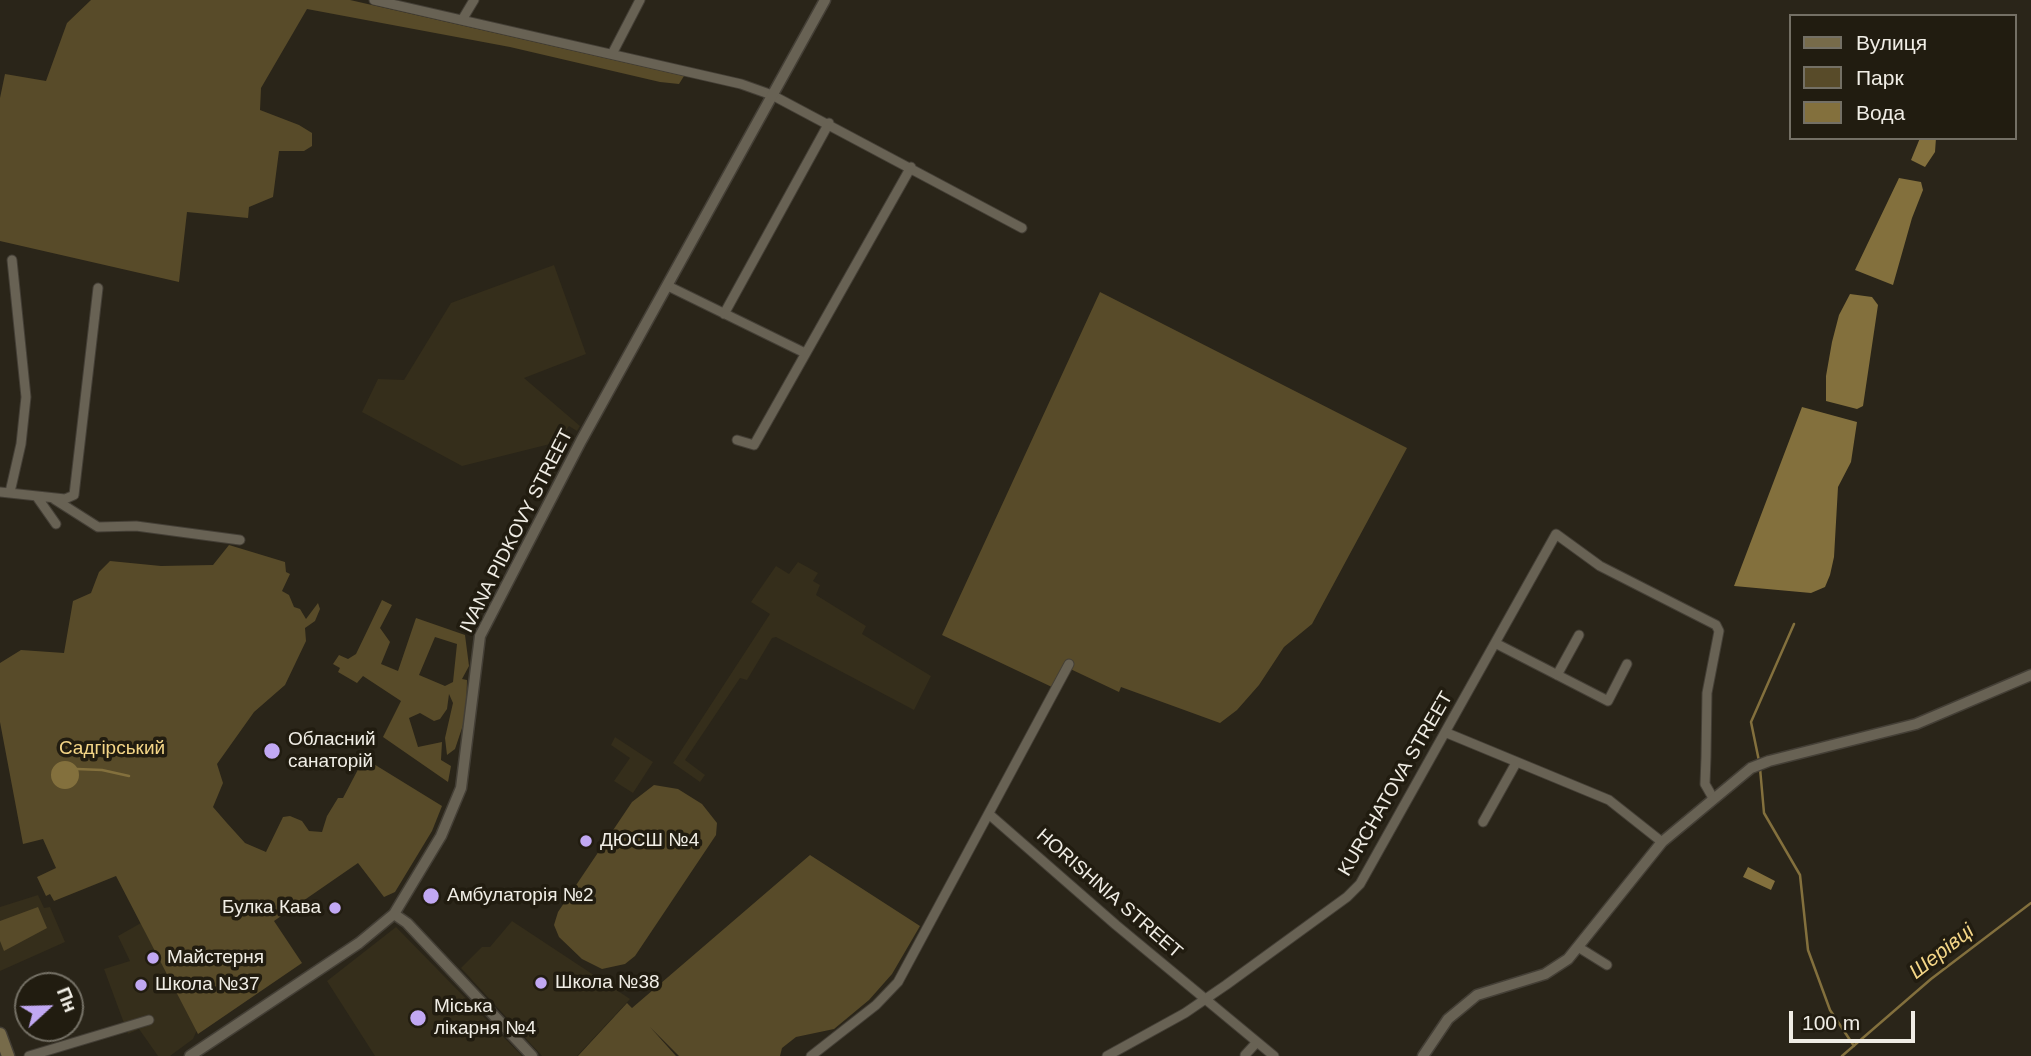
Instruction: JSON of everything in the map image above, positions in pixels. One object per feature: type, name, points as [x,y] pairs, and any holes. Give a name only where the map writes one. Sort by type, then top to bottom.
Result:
[{"type":"main road","points":[[0,1034],[8,1056]]},
{"type":"street","points":[[374,0],[741,84],[772,94],[1022,228]]},
{"type":"street","points":[[463,20],[474,0]]},
{"type":"street","points":[[612,54],[640,0]]},
{"type":"street","name":"IVANA PIDKOVY STREET","points":[[190,1056],[359,943],[394,914],[440,836],[461,788],[481,636],[581,441],[825,0]]},
{"type":"street","points":[[724,314],[829,123]]},
{"type":"street","points":[[737,440],[754,445],[911,167]]},
{"type":"street","points":[[10,492],[21,444],[26,397],[12,260]]},
{"type":"street","points":[[668,286],[805,353]]},
{"type":"street","points":[[0,492],[65,499],[74,495],[98,288]]},
{"type":"street","points":[[37,497],[55,524]]},
{"type":"street","points":[[52,498],[98,527],[136,526],[240,540]]},
{"type":"street","name":"KURCHATOVA STREET","points":[[1107,1056],[1205,999],[1319,918],[1360,884],[1497,644],[1556,534],[1600,566],[1716,625],[1718,631],[1710,667],[1705,784],[1713,798]]},
{"type":"street","points":[[1557,675],[1579,635]]},
{"type":"street","points":[[1497,644],[1608,701],[1627,664]]},
{"type":"street","points":[[811,1056],[876,1005],[898,982],[1069,664]]},
{"type":"street","points":[[1423,1056],[1448,1019],[1477,995],[1545,974],[1569,959],[1662,842],[1713,798],[1759,764],[1916,724],[2031,675]]},
{"type":"street","points":[[1447,733],[1609,800],[1662,842]]},
{"type":"street","points":[[1483,822],[1516,763]]},
{"type":"street","name":"HORISHNIA STREET","points":[[990,815],[1274,1056]]},
{"type":"street","points":[[394,914],[415,932],[532,1056]]},
{"type":"street","points":[[1578,947],[1607,965]]},
{"type":"street","points":[[29,1056],[149,1020]]},
{"type":"street","points":[[1245,1055],[1257,1042]]},
{"type":"shaded area","points":[[554,265],[586,354],[524,378],[580,426],[577,431],[569,426],[558,442],[462,466],[362,412],[378,379],[404,380],[451,303]]},
{"type":"shaded area","points":[[798,562],[818,573],[813,581],[820,585],[816,595],[866,626],[862,634],[931,676],[914,710],[776,637],[772,638],[747,680],[740,678],[685,760],[705,775],[700,782],[673,763],[770,614],[751,602],[776,566],[789,574]]},
{"type":"shaded area","points":[[615,737],[653,762],[633,793],[614,781],[630,758],[611,745]]},
{"type":"shaded area","points":[[38,895],[44,908],[50,907],[65,942],[0,971],[0,907]]},
{"type":"shaded area","name":"Школа №38","points":[[512,921],[630,999],[577,1056],[542,1056],[461,968],[482,947],[490,947]]},
{"type":"shaded area","name":"Школа №37","points":[[141,923],[197,1030],[193,1039],[170,1056],[158,1056],[139,1029],[128,1034],[104,969],[130,961],[118,936]]},
{"type":"shaded area","name":"Міська лікарня №4","points":[[396,927],[522,1056],[375,1056],[327,981]]},
{"type":"green space","points":[[91,0],[350,0],[684,76],[679,84],[660,82],[510,47],[307,9],[261,88],[260,110],[312,133],[312,146],[304,151],[279,151],[273,197],[249,207],[248,218],[187,212],[179,282],[0,241],[0,98],[5,74],[46,81],[67,23]]},
{"type":"green space","points":[[1100,292],[1407,448],[1312,624],[1284,647],[1259,685],[1237,710],[1220,723],[1121,687],[1119,692],[1064,666],[1054,688],[942,635]]},
{"type":"green space","name":"Садгірський","points":[[229,545],[285,562],[286,572],[290,574],[282,591],[289,595],[294,607],[300,609],[306,619],[318,603],[320,609],[315,621],[305,628],[306,641],[285,685],[254,712],[217,764],[223,783],[213,807],[245,843],[266,852],[283,817],[290,816],[302,821],[309,831],[322,832],[327,816],[338,798],[343,798],[364,758],[442,806],[432,831],[395,892],[384,897],[358,863],[274,921],[302,963],[198,1034],[116,876],[54,901],[50,894],[46,896],[37,877],[56,868],[43,839],[23,844],[0,722],[0,663],[21,650],[64,653],[73,601],[91,593],[99,572],[110,561],[161,566],[213,565]]},
{"type":"green space","points":[[382,600],[392,605],[380,628],[390,642],[381,664],[398,671],[416,618],[465,635],[469,666],[462,679],[467,680],[466,716],[455,749],[447,755],[445,738],[453,703],[449,694],[447,709],[440,719],[434,721],[420,713],[409,718],[418,747],[442,742],[441,760],[451,766],[448,782],[383,737],[401,701],[363,676],[357,683],[338,672],[340,668],[333,664],[339,655],[348,659],[356,654]],"holes":[[[435,637],[457,644],[453,682],[445,686],[419,675]]]},
{"type":"green space","points":[[654,785],[678,789],[702,804],[717,823],[716,835],[635,956],[625,964],[602,969],[582,959],[559,937],[554,925],[558,912],[632,802]]},
{"type":"green space","points":[[810,855],[920,926],[892,974],[869,1000],[834,1029],[796,1037],[782,1048],[780,1056],[679,1056],[650,1027],[676,1056],[578,1056],[627,1003],[632,1008]]},
{"type":"green space","points":[[38,907],[47,928],[4,951],[0,941],[0,921]]},
{"type":"water","points":[[1919,140],[1936,140],[1935,152],[1925,167],[1911,160]]},
{"type":"water","points":[[1899,178],[1921,182],[1923,190],[1893,285],[1855,270]]},
{"type":"water","points":[[1850,294],[1872,297],[1878,305],[1863,406],[1857,409],[1826,401],[1826,376],[1832,342],[1839,315]]},
{"type":"water","points":[[1802,407],[1857,422],[1851,462],[1838,487],[1834,557],[1830,575],[1825,587],[1811,593],[1734,586]]},
{"type":"water","points":[[65,761],[75,765],[79,775],[75,785],[65,789],[55,785],[51,775],[55,765]]},
{"type":"water","points":[[1748,867],[1775,881],[1771,890],[1743,877]]},
{"type":"waterway","points":[[1759,761],[1751,722],[1794,624]]},
{"type":"waterway","points":[[1760,768],[1764,813],[1800,875],[1808,950],[1830,1010],[1854,1046]]},
{"type":"waterway","points":[[77,769],[102,770],[129,776]]},
{"type":"waterway","name":"Шерівці","points":[[1842,1056],[1931,979],[2031,903]]},
{"type":"place","name":"Обласний санаторій","points":[[272,751]]},
{"type":"place","name":"ДЮСШ №4","points":[[586,841]]},
{"type":"place","name":"Амбулаторія №2","points":[[431,896]]},
{"type":"place","name":"Булка Кава","points":[[335,908]]},
{"type":"place","name":"Майстерня","points":[[153,958]]},
{"type":"place","name":"Школа №38","points":[[541,983]]},
{"type":"place","name":"Школа №37","points":[[141,985]]},
{"type":"place","name":"Міська лікарня №4","points":[[418,1018]]}]
